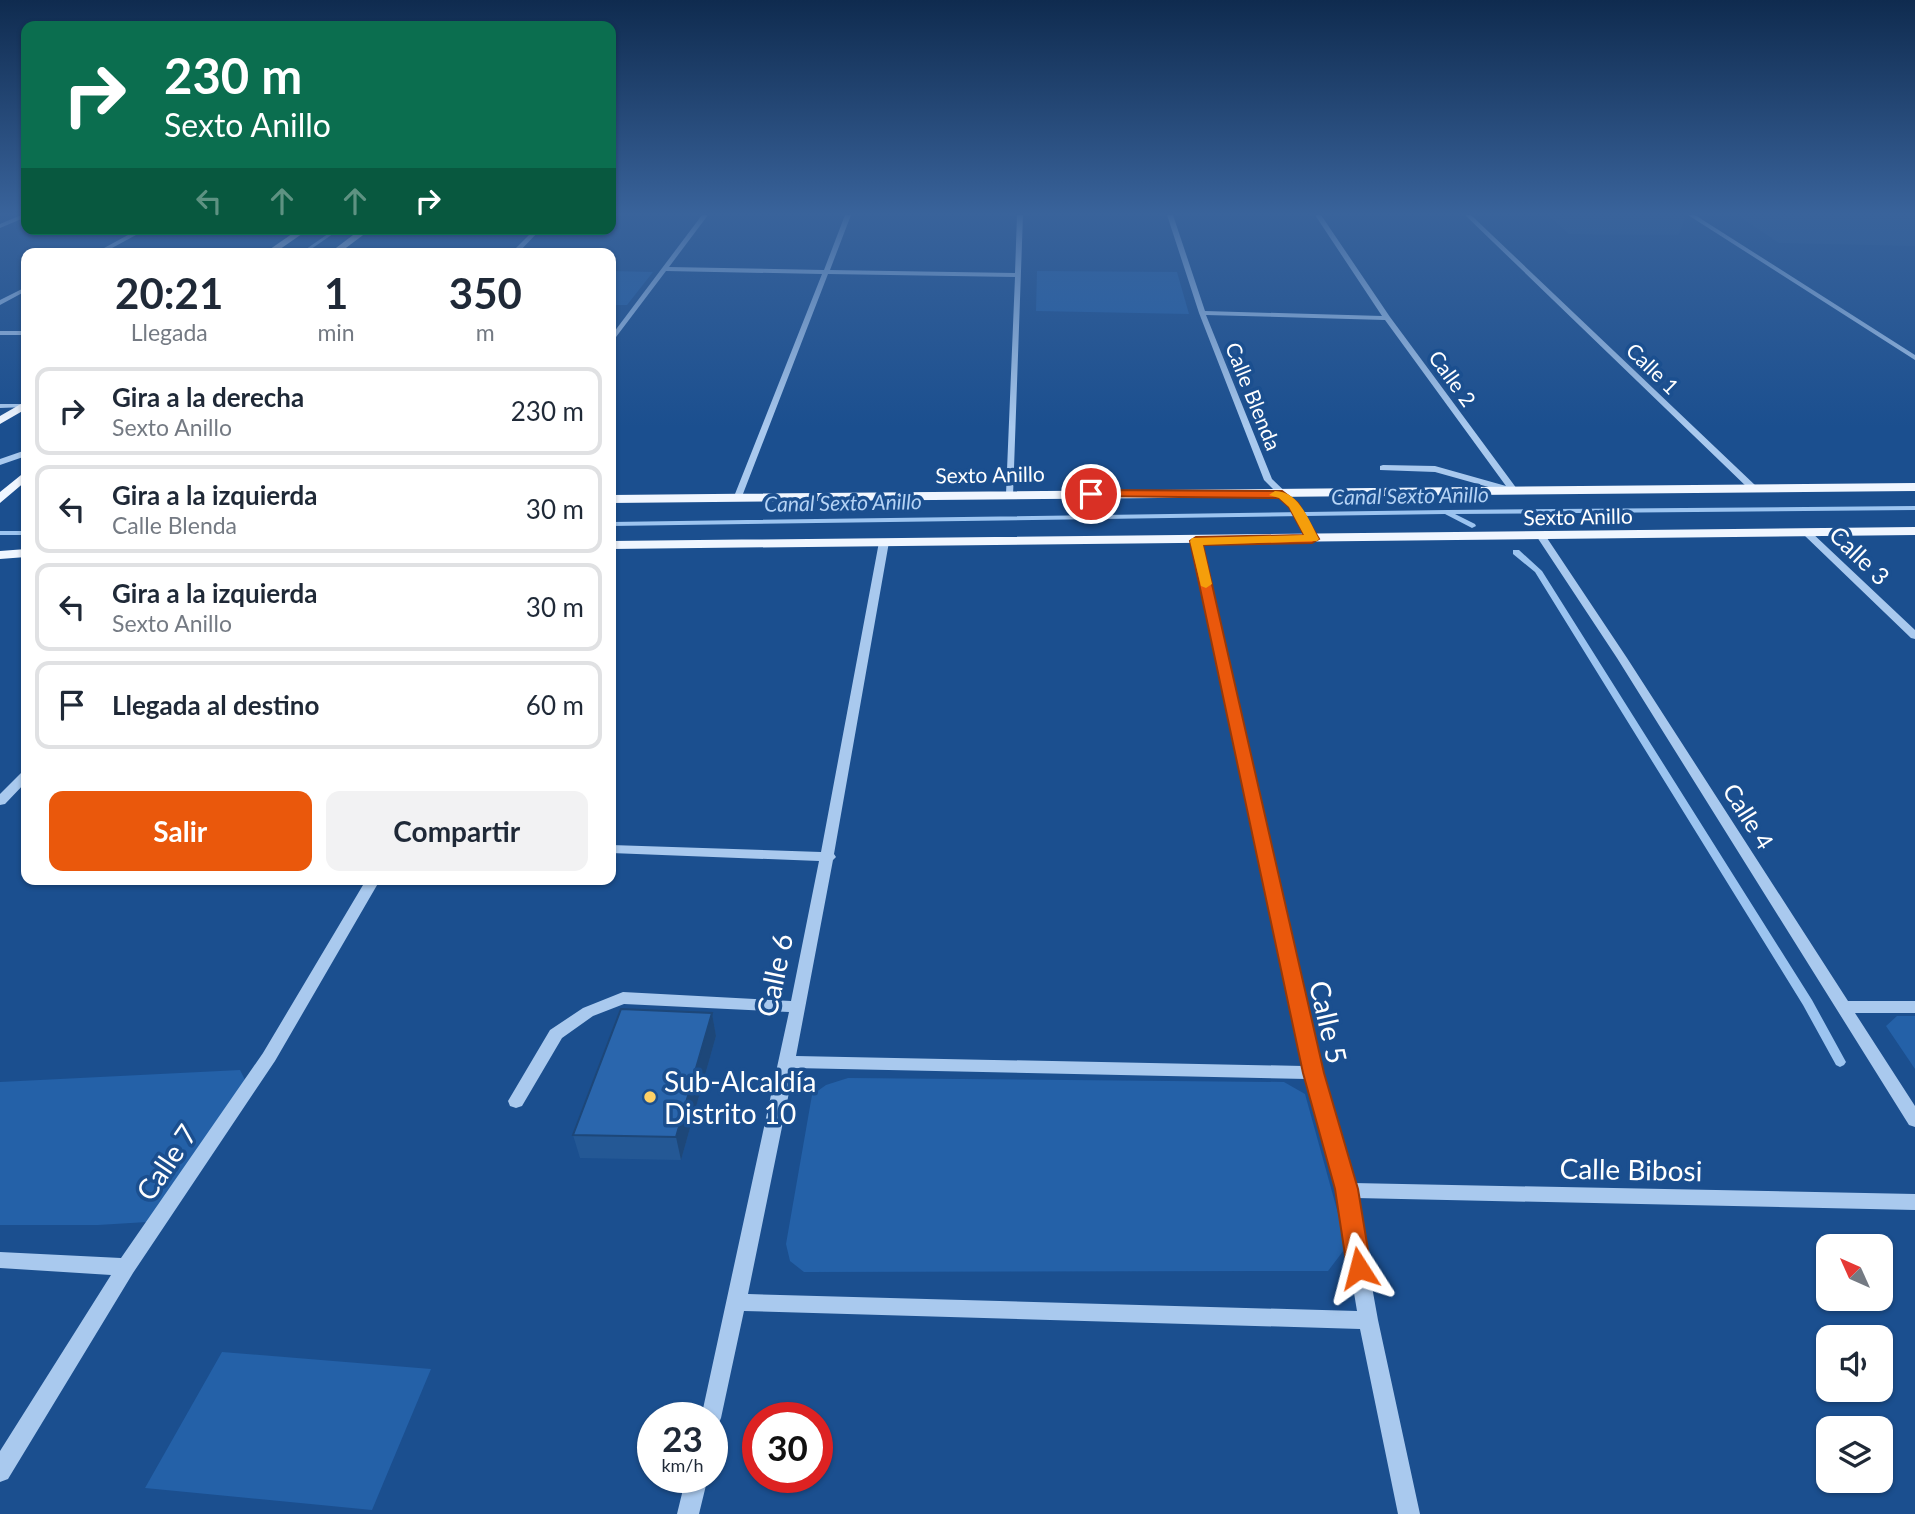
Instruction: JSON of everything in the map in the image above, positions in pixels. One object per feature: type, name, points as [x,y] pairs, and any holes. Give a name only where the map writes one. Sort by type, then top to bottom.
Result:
[{"type":"main road","points":[[0,421],[21,407]]},
{"type":"main road","points":[[3,492],[21,479]]},
{"type":"main road","name":"Sexto Anillo","points":[[616,499],[1010,494],[1282,495],[1915,487]]},
{"type":"main road","points":[[3,492],[21,493]]},
{"type":"main road","name":"Sexto Anillo","points":[[616,545],[1196,541],[1309,533],[1542,537],[1915,531]]},
{"type":"main road","points":[[0,555],[21,553]]},
{"type":"street","points":[[616,333],[652,286]]},
{"type":"street","points":[[737,499],[821,286]]},
{"type":"street","points":[[1010,494],[1019,286]]},
{"type":"street","name":"Calle Blenda","points":[[1193,286],[1269,480],[1294,505],[1309,533]]},
{"type":"street","name":"Calle 2","points":[[1365,286],[1514,491]]},
{"type":"street","name":"Calle 1","points":[[1542,286],[1753,488]]},
{"type":"street","points":[[1802,286],[1915,358]]},
{"type":"street","points":[[0,303],[21,292]]},
{"type":"street","points":[[1202,313],[1387,318]]},
{"type":"street","points":[[0,333],[21,333]]},
{"type":"street","points":[[0,406],[21,405]]},
{"type":"street","points":[[0,462],[21,455]]},
{"type":"street","points":[[1383,468],[1436,469],[1514,491]]},
{"type":"street","name":"Calle 3","points":[[1807,533],[1915,636]]},
{"type":"street","name":"Calle 4","points":[[1542,537],[1622,658],[1915,1120]]},
{"type":"street","name":"Calle 5","points":[[1196,541],[1313,1073],[1346,1189],[1368,1320],[1409,1514]]},
{"type":"street","name":"Calle 6","points":[[714,1402],[829,857],[884,542]]},
{"type":"street","points":[[0,801],[21,780]]},
{"type":"street","points":[[616,849],[829,857]]},
{"type":"street","name":"Calle 7","points":[[0,1471],[126,1268],[269,1057],[370,885]]},
{"type":"street","points":[[516,1101],[556,1034],[589,1012],[623,998],[798,1007]]},
{"type":"street","points":[[1842,1007],[1915,1007]]},
{"type":"street","points":[[787,1062],[1313,1073]]},
{"type":"street","name":"Calle Bibosi","points":[[1346,1189],[1915,1202]]},
{"type":"street","points":[[0,1260],[126,1268]]},
{"type":"street","points":[[737,1301],[1368,1320]]},
{"type":"street","points":[[688,1514],[693,1493]]},
{"type":"shaded area","points":[[616,286],[642,286],[627,305],[616,305]]},
{"type":"shaded area","points":[[1037,286],[1181,286],[1189,314],[1036,311]]},
{"type":"shaded area","points":[[1897,1016],[1915,1016],[1915,1069],[1886,1026]]},
{"type":"shaded area","points":[[240,1070],[245,1080],[147,1222],[0,1225],[0,1082]]},
{"type":"shaded area","points":[[848,1078],[1284,1082],[1305,1094],[1347,1246],[1328,1271],[804,1272],[790,1261],[786,1244],[812,1095],[826,1085]]},
{"type":"shaded area","points":[[222,1352],[431,1369],[372,1510],[145,1488]]},
{"type":"building","name":"Sub-Alcaldía Distrito 10","points":[[621,1009],[712,1013],[676,1137],[573,1135]]},
{"type":"waterway","name":"Canal Sexto Anillo","points":[[616,524],[1915,508]]},
{"type":"waterway","points":[[1448,513],[1472,526]]},
{"type":"waterway","name":"Canal Sexto Anillo","points":[[0,533],[21,533]]},
{"type":"waterway","points":[[1516,552],[1538,571],[1808,1003],[1840,1062]]},
{"type":"slow traffic","points":[[1206,584],[1196,541],[1312,539],[1294,505],[1282,495],[1275,495]]},
{"type":"place","name":"Sub-Alcaldía Distrito 10","points":[[650,1097]]},
{"type":"route","points":[[1091,494],[1282,495],[1294,505],[1312,539],[1196,541],[1313,1073],[1346,1189],[1359,1268]]}]
